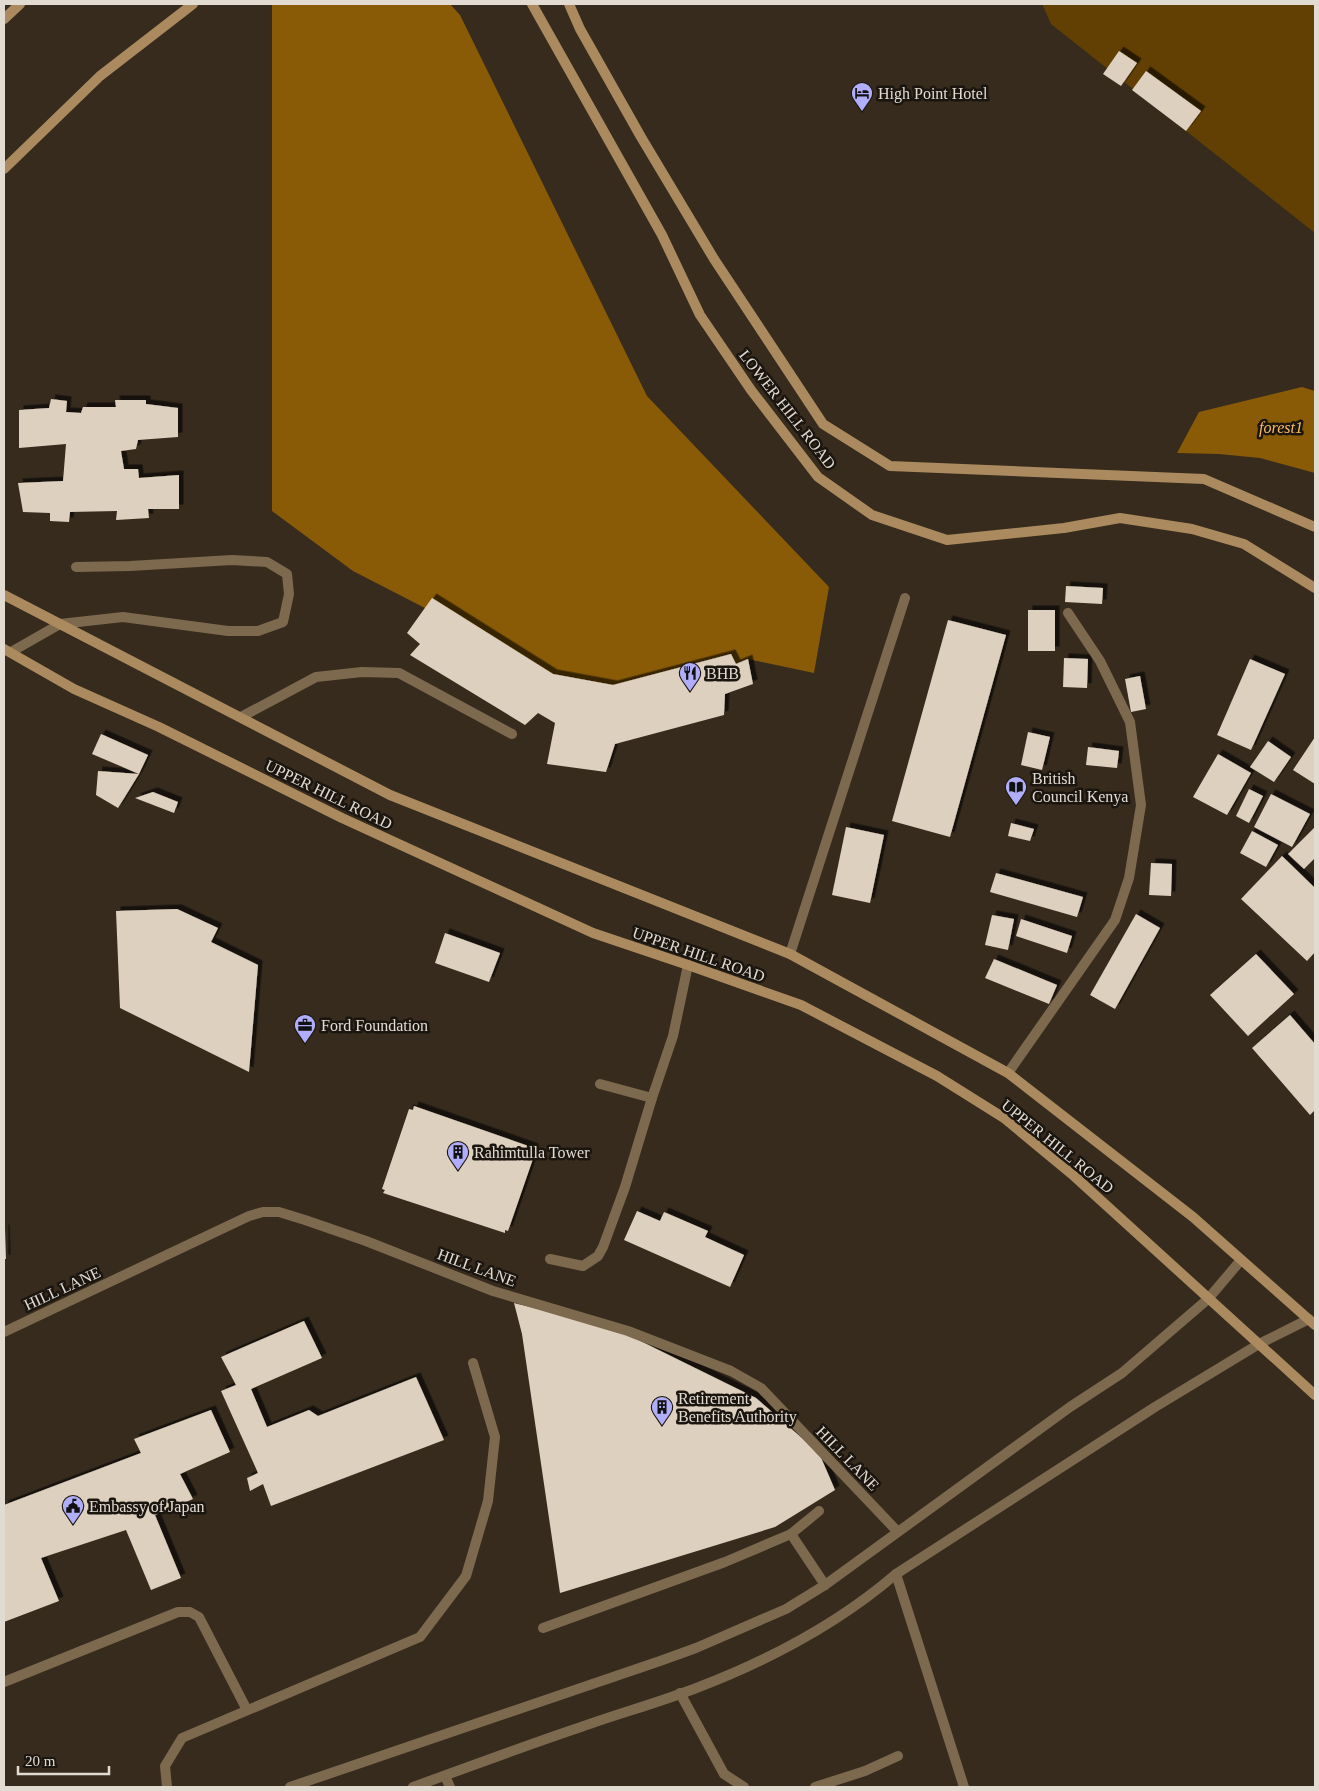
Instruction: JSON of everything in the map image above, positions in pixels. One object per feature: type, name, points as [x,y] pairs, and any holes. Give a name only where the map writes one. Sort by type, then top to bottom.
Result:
[{"type":"street","points":[[4,19],[20,4]]},
{"type":"street","points":[[4,169],[100,76],[193,4]]},
{"type":"street","name":"LOWER HILL ROAD","points":[[532,4],[662,235],[700,315],[751,390],[818,477],[872,515],[946,540],[1064,528],[1120,518],[1192,530],[1244,544],[1315,588]]},
{"type":"street","name":"LOWER HILL ROAD","points":[[568,4],[580,29],[641,137],[714,259],[823,424],[890,466],[1204,479],[1315,527]]},
{"type":"street","points":[[7,651],[60,624],[123,617],[228,632],[258,631],[283,622],[289,594],[287,574],[267,562],[232,560],[76,567]]},
{"type":"street","name":"UPPER HILL ROAD","points":[[4,595],[390,795],[790,954],[1008,1073],[1193,1217],[1312,1322]]},
{"type":"street","points":[[790,954],[905,598]]},
{"type":"street","points":[[1008,1073],[1116,920],[1129,878],[1141,805],[1130,722],[1100,661],[1068,613]]},
{"type":"street","name":"UPPER HILL ROAD","points":[[7,651],[74,689],[159,727],[342,818],[593,933],[801,1005],[937,1076],[1004,1118],[1074,1176],[1315,1395]]},
{"type":"street","points":[[241,717],[316,677],[362,672],[399,673],[512,734]]},
{"type":"street","points":[[550,1259],[583,1266],[598,1256],[603,1248],[674,1036],[688,965]]},
{"type":"street","points":[[600,1084],[652,1098]]},
{"type":"street","name":"HILL LANE","points":[[4,1332],[249,1216],[263,1212],[279,1212],[366,1241],[493,1291],[628,1331],[731,1371],[761,1388],[897,1531]]},
{"type":"street","points":[[290,1787],[696,1648],[786,1609],[825,1585],[897,1531],[986,1470],[1070,1407],[1122,1373],[1208,1299],[1241,1260]]},
{"type":"street","points":[[412,1787],[699,1687],[746,1667],[802,1638],[875,1593],[896,1574],[1101,1440],[1258,1344],[1312,1322]]},
{"type":"street","points":[[167,1787],[165,1766],[182,1738],[420,1637],[466,1576],[488,1501],[496,1437],[473,1362]]},
{"type":"street","points":[[543,1628],[725,1562],[791,1534],[819,1511]]},
{"type":"street","points":[[791,1534],[825,1585]]},
{"type":"street","points":[[896,1574],[964,1787]]},
{"type":"street","points":[[4,1682],[178,1612],[190,1612],[199,1617],[247,1710]]},
{"type":"street","points":[[680,1693],[724,1774],[744,1787]]},
{"type":"street","points":[[815,1787],[865,1772],[898,1756]]},
{"type":"street","points":[[445,1776],[450,1787]]},
{"type":"shaded area","points":[[1042,4],[1315,4],[1315,233],[1051,24]]},
{"type":"green space","points":[[272,4],[450,4],[460,15],[647,396],[829,587],[814,673],[748,659],[736,664],[731,654],[613,685],[553,674],[353,571],[272,511]]},
{"type":"green space","name":"forest1","points":[[1302,387],[1315,391],[1315,473],[1260,458],[1219,454],[1177,453],[1199,412]]},
{"type":"building","points":[[1119,51],[1137,63],[1121,86],[1103,74]]},
{"type":"building","points":[[1146,71],[1201,111],[1186,131],[1132,90]]},
{"type":"building","points":[[51,399],[67,401],[66,412],[81,413],[83,407],[116,407],[115,400],[146,400],[146,404],[178,408],[178,437],[138,440],[136,449],[121,451],[124,469],[138,469],[139,478],[179,475],[179,509],[148,509],[149,518],[116,520],[117,511],[70,512],[69,522],[50,521],[50,513],[23,512],[18,483],[63,481],[66,444],[19,448],[19,410],[49,408]]},
{"type":"building","points":[[1066,586],[1103,588],[1102,604],[1065,602]]},
{"type":"building","points":[[432,598],[553,674],[613,685],[731,654],[736,664],[748,659],[753,684],[725,694],[724,715],[615,744],[606,772],[547,764],[555,723],[538,713],[525,725],[410,655],[420,644],[407,633]]},
{"type":"building","points":[[1028,610],[1055,610],[1055,651],[1028,651]]},
{"type":"building","points":[[948,620],[1006,635],[950,837],[892,821]]},
{"type":"building","points":[[1064,658],[1088,659],[1087,688],[1063,687]]},
{"type":"building","points":[[1250,659],[1285,674],[1251,750],[1217,735]]},
{"type":"building","points":[[1140,676],[1146,709],[1131,712],[1125,679]]},
{"type":"building","points":[[1028,732],[1050,737],[1042,770],[1021,765]]},
{"type":"building","points":[[101,734],[148,755],[139,774],[92,754]]},
{"type":"building","points":[[1315,737],[1315,784],[1293,770]]},
{"type":"building","points":[[1268,741],[1291,757],[1274,782],[1250,767]]},
{"type":"building","points":[[1088,747],[1119,751],[1117,768],[1086,765]]},
{"type":"building","points":[[1218,754],[1251,773],[1227,815],[1193,797]]},
{"type":"building","points":[[98,771],[139,774],[118,808],[96,795]]},
{"type":"building","points":[[1249,789],[1263,796],[1249,823],[1236,816]]},
{"type":"building","points":[[153,792],[178,802],[174,813],[135,798]]},
{"type":"building","points":[[1271,794],[1310,814],[1292,847],[1254,827]]},
{"type":"building","points":[[1011,823],[1034,829],[1030,841],[1008,836]]},
{"type":"building","points":[[846,827],[884,835],[870,903],[832,895]]},
{"type":"building","points":[[1315,827],[1315,858],[1304,869],[1288,854]]},
{"type":"building","points":[[1252,831],[1278,845],[1266,867],[1240,853]]},
{"type":"building","points":[[1282,856],[1315,888],[1315,952],[1307,961],[1241,899]]},
{"type":"building","points":[[1151,863],[1172,864],[1171,896],[1149,895]]},
{"type":"building","points":[[996,873],[1083,897],[1077,917],[990,892]]},
{"type":"building","points":[[177,909],[218,928],[211,942],[258,965],[249,1072],[120,1008],[116,911]]},
{"type":"building","points":[[1136,914],[1160,928],[1115,1009],[1090,995]]},
{"type":"building","points":[[992,915],[1014,919],[1008,950],[985,945]]},
{"type":"building","points":[[1021,919],[1072,936],[1067,953],[1016,936]]},
{"type":"building","points":[[445,933],[500,953],[489,982],[435,963]]},
{"type":"building","points":[[1256,954],[1294,994],[1248,1036],[1210,995]]},
{"type":"building","points":[[994,959],[1057,985],[1049,1004],[985,978]]},
{"type":"building","points":[[1290,1015],[1315,1044],[1315,1110],[1310,1115],[1252,1048]]},
{"type":"building","name":"Rahimtulla Tower","points":[[414,1106],[534,1148],[532,1152],[535,1153],[508,1231],[505,1230],[505,1233],[383,1193],[385,1190],[382,1189],[409,1109],[413,1110]]},
{"type":"building","points":[[637,1211],[660,1221],[664,1212],[708,1231],[705,1237],[744,1255],[730,1287],[624,1240]]},
{"type":"building","points":[[5,1229],[6,1259],[4,1259]]},
{"type":"building","name":"Retirement Benefits Authority","points":[[514,1303],[616,1329],[756,1398],[819,1453],[835,1490],[775,1527],[560,1593],[522,1334]]},
{"type":"building","points":[[304,1321],[322,1358],[251,1389],[267,1427],[309,1410],[318,1416],[416,1377],[444,1440],[271,1506],[263,1484],[250,1491],[247,1478],[258,1473],[221,1391],[236,1385],[221,1357]]},
{"type":"building","points":[[211,1410],[230,1452],[180,1474],[193,1499],[155,1515],[181,1578],[151,1590],[126,1530],[41,1558],[59,1601],[4,1622],[4,1505],[141,1453],[134,1439]]},
{"type":"place","name":"High Point Hotel","points":[[862,112]]},
{"type":"place","name":"BHB","points":[[690,692]]},
{"type":"place","name":"British Council Kenya","points":[[1016,806]]},
{"type":"place","name":"Ford Foundation","points":[[305,1044]]},
{"type":"place","name":"Rahimtulla Tower","points":[[458,1171]]},
{"type":"place","name":"Retirement Benefits Authority","points":[[662,1426]]},
{"type":"place","name":"Embassy of Japan","points":[[73,1525]]}]
